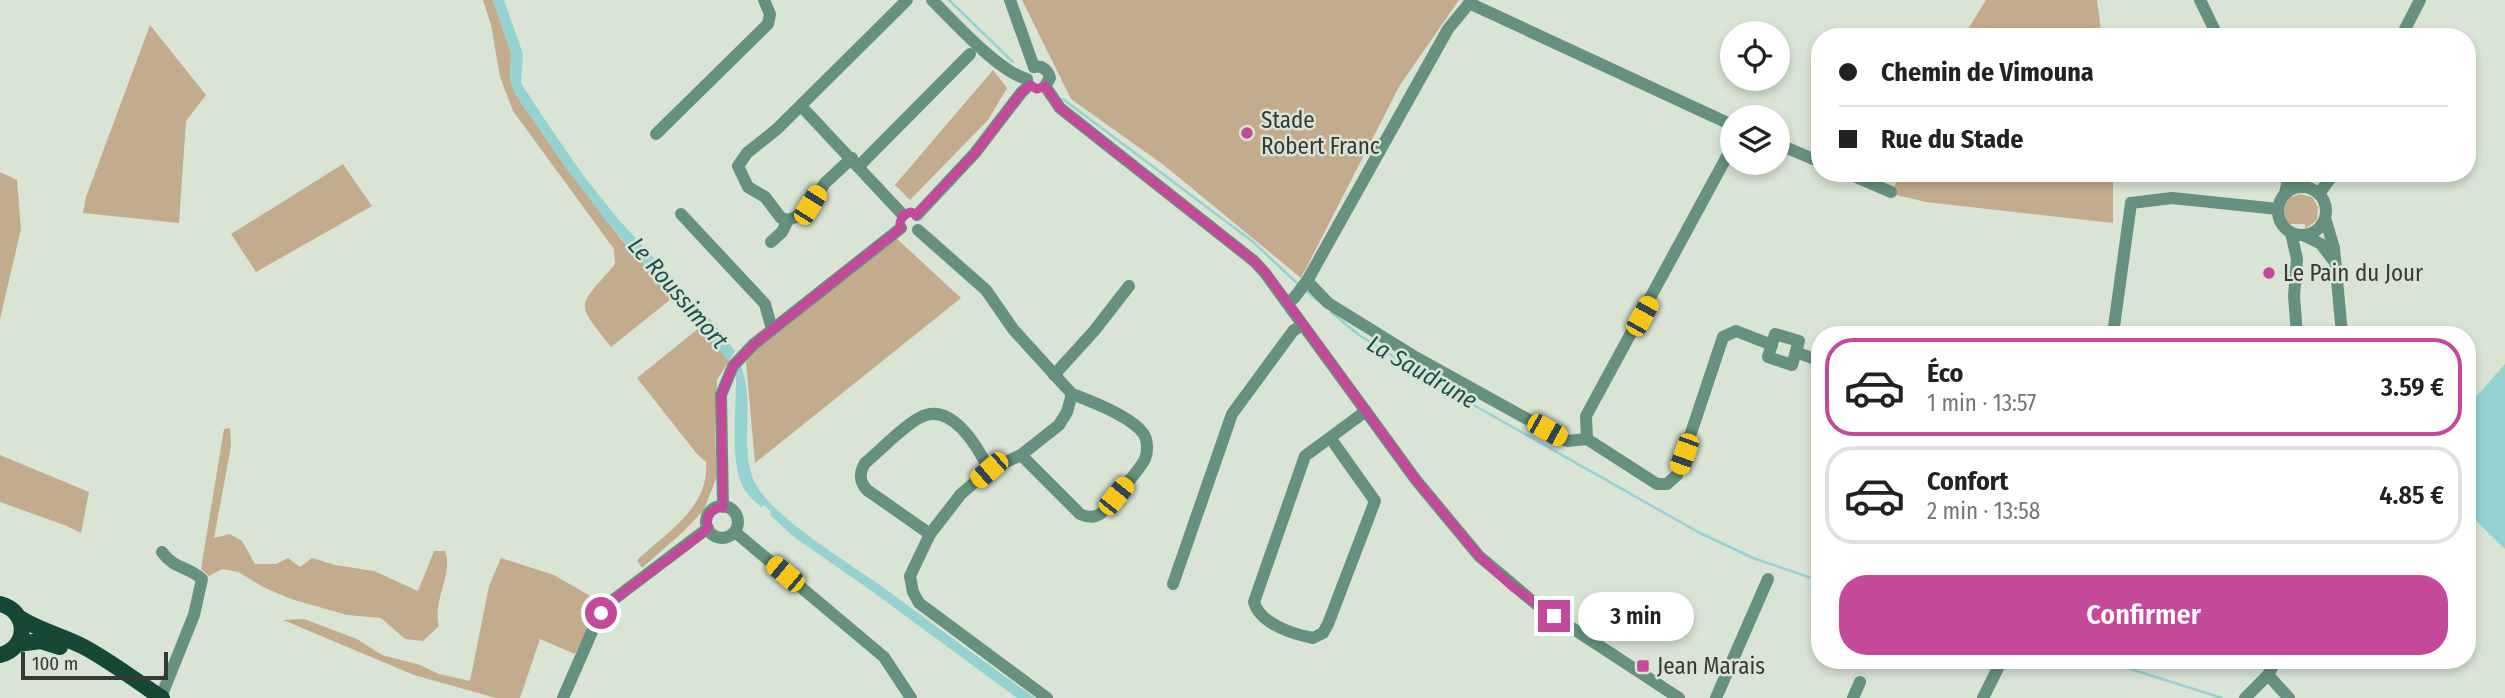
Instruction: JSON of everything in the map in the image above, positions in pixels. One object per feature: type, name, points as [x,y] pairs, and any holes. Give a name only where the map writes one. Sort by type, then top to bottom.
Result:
[{"type":"main road","points":[[0,604],[12,609],[20,618],[40,630],[82,646],[161,698]]},
{"type":"main road","points":[[0,655],[8,653],[18,644],[22,632],[20,618]]},
{"type":"main road","points":[[18,644],[41,641],[56,646],[101,667],[148,698]]},
{"type":"street","points":[[656,134],[768,24],[770,14],[764,0]]},
{"type":"street","points":[[907,0],[778,129],[747,153],[738,166],[748,187],[765,197],[781,218],[788,220],[803,215],[825,183],[855,162],[970,54]]},
{"type":"street","points":[[723,507],[721,395],[737,361],[772,329],[907,219],[975,153],[1021,93],[1028,82],[1028,73],[1034,67],[1047,71],[1049,78],[1045,86],[1037,89],[1028,82],[1012,73],[965,33],[932,0]]},
{"type":"street","points":[[1010,0],[1034,67]]},
{"type":"street","points":[[2200,0],[2214,28]]},
{"type":"street","points":[[2406,28],[2420,0]]},
{"type":"street","points":[[1291,301],[1305,283],[1448,29],[1471,2],[1720,119]]},
{"type":"street","points":[[1045,86],[1060,108],[1265,272],[1291,301],[1302,325],[1416,480],[1479,556],[1537,605],[1679,698]]},
{"type":"street","points":[[801,106],[907,219],[920,220],[918,230],[986,290],[1013,329],[1072,394],[1114,412],[1142,432],[1146,439],[1145,460],[1101,514],[1093,517],[1080,514],[1021,455]]},
{"type":"street","points":[[1790,149],[1811,158]]},
{"type":"street","points":[[1587,439],[1586,416],[1720,169]]},
{"type":"street","points":[[1868,182],[1891,192]]},
{"type":"street","points":[[2288,182],[2278,209],[2279,221],[2291,233],[2297,259],[2294,296],[2296,326]]},
{"type":"street","points":[[2306,182],[2326,205],[2325,218],[2334,248],[2341,326]]},
{"type":"street","points":[[2313,191],[2323,182]]},
{"type":"street","points":[[2285,193],[2296,188],[2313,191]]},
{"type":"street","points":[[2114,326],[2131,203],[2172,198],[2278,209]]},
{"type":"street","points":[[681,214],[765,304],[772,329]]},
{"type":"street","points":[[2305,236],[2320,228],[2325,218]]},
{"type":"street","points":[[771,242],[782,232],[788,220]]},
{"type":"street","points":[[2291,233],[2321,244],[2335,264]]},
{"type":"street","points":[[1305,283],[1328,303],[1417,358],[1567,441],[1587,439],[1657,484],[1667,484],[1677,475],[1723,337],[1730,331],[1772,345],[1775,334],[1799,341],[1800,354],[1811,358]]},
{"type":"street","points":[[1054,374],[1094,331],[1129,286]]},
{"type":"street","points":[[1173,584],[1232,414],[1293,331],[1302,325]]},
{"type":"street","points":[[1047,698],[919,603],[915,599],[910,576],[930,534],[961,494],[989,470],[1021,455],[1059,425],[1067,412],[1072,394]]},
{"type":"street","points":[[1331,439],[1375,501],[1328,624],[1323,633],[1313,638],[1299,635],[1262,617],[1254,602],[1305,456],[1366,411]]},
{"type":"street","points":[[930,534],[862,485],[860,474],[865,463],[920,416],[938,414],[951,419],[980,451],[989,470]]},
{"type":"street","points":[[723,507],[735,514],[738,523],[729,537],[720,538],[713,535],[707,521],[710,513],[723,507]]},
{"type":"street","points":[[563,698],[593,627],[609,603],[708,528]]},
{"type":"street","points":[[735,531],[884,657],[911,698]]},
{"type":"street","points":[[161,698],[194,615],[202,579],[189,570],[170,563],[162,552]]},
{"type":"street","points":[[1716,698],[1768,579]]},
{"type":"street","points":[[1983,698],[1998,669]]},
{"type":"street","points":[[2245,698],[2271,669]]},
{"type":"street","points":[[2268,675],[2289,698]]},
{"type":"street","points":[[1853,698],[1860,682]]},
{"type":"shaded area","points":[[483,0],[493,0],[511,53],[510,79],[514,92],[564,165],[620,238],[729,361],[717,380],[717,476],[704,510],[642,568],[637,560],[673,529],[694,506],[705,478],[706,462],[637,378],[699,328],[671,299],[611,347],[591,321],[586,312],[587,298],[615,264],[614,249],[513,111],[500,77],[491,25]]},
{"type":"shaded area","name":"Stade Robert Franc","points":[[1022,0],[1459,0],[1400,85],[1301,278],[1165,166],[1071,99]]},
{"type":"shaded area","points":[[1986,0],[2097,0],[2101,28],[1969,28]]},
{"type":"shaded area","points":[[150,25],[206,95],[186,121],[179,223],[83,213],[86,197]]},
{"type":"shaded area","points":[[993,70],[1007,88],[988,120],[910,200],[895,185]]},
{"type":"shaded area","points":[[343,164],[372,206],[256,272],[231,234]]},
{"type":"shaded area","points":[[0,172],[17,180],[21,229],[0,319]]},
{"type":"shaded area","points":[[1896,182],[2113,182],[2113,223],[1926,202],[1892,194]]},
{"type":"shaded area","points":[[2300,194],[2312,197],[2318,207],[2317,220],[2305,229],[2305,224],[2288,224],[2284,214],[2289,198]]},
{"type":"shaded area","points":[[896,238],[961,298],[755,463],[746,362],[757,347]]},
{"type":"shaded area","points":[[230,428],[231,446],[214,538],[230,534],[242,541],[255,564],[276,564],[288,558],[300,567],[312,558],[335,565],[374,571],[418,591],[434,551],[445,551],[447,568],[438,606],[439,626],[423,641],[405,639],[381,618],[347,615],[291,599],[238,572],[222,569],[209,576],[201,569],[224,429]]},
{"type":"shaded area","points":[[0,455],[89,492],[81,533],[0,502]]},
{"type":"shaded area","points":[[501,558],[554,575],[601,602],[575,654],[540,639],[520,698],[496,698],[414,675],[283,620],[304,619],[357,639],[382,655],[470,681],[489,586]]},
{"type":"water","points":[[493,0],[504,0],[523,54],[521,83],[541,114],[583,175],[618,219],[709,318],[735,351],[729,361],[607,222],[514,92],[510,79],[511,53]]},
{"type":"water","points":[[2505,364],[2505,549],[2476,521],[2476,397]]},
{"type":"water","points":[[740,365],[747,393],[748,456],[756,485],[766,498],[796,526],[1035,698],[1017,698],[794,537],[770,515],[773,510],[766,504],[761,507],[749,495],[743,487],[736,462],[736,372]]},
{"type":"waterway","name":"La Saudrune","points":[[949,0],[1013,62]]},
{"type":"waterway","name":"La Saudrune","points":[[1063,99],[1252,241],[1299,285]]},
{"type":"waterway","name":"La Saudrune","points":[[1304,289],[1318,301]]},
{"type":"waterway","name":"La Saudrune","points":[[1331,312],[1359,335],[1456,395],[1698,532],[1753,558],[1811,578]]},
{"type":"waterway","name":"Le Roussimort","points":[[765,504],[775,514]]},
{"type":"waterway","name":"La Saudrune","points":[[2130,669],[2222,698]]},
{"type":"place","name":"Stade Robert Franc","points":[[1247,133]]},
{"type":"place","name":"Le Pain du Jour","points":[[2269,273]]},
{"type":"place","name":"Jean Marais","points":[[1643,666]]},
{"type":"route","points":[[601,613],[609,603],[699,536],[708,528],[710,513],[723,507],[721,395],[740,356],[901,228],[900,218],[903,215],[907,212],[916,215],[975,153],[1030,85],[1037,89],[1045,86],[1049,96],[1060,108],[1265,272],[1416,480],[1479,556],[1513,587],[1554,616]]}]
